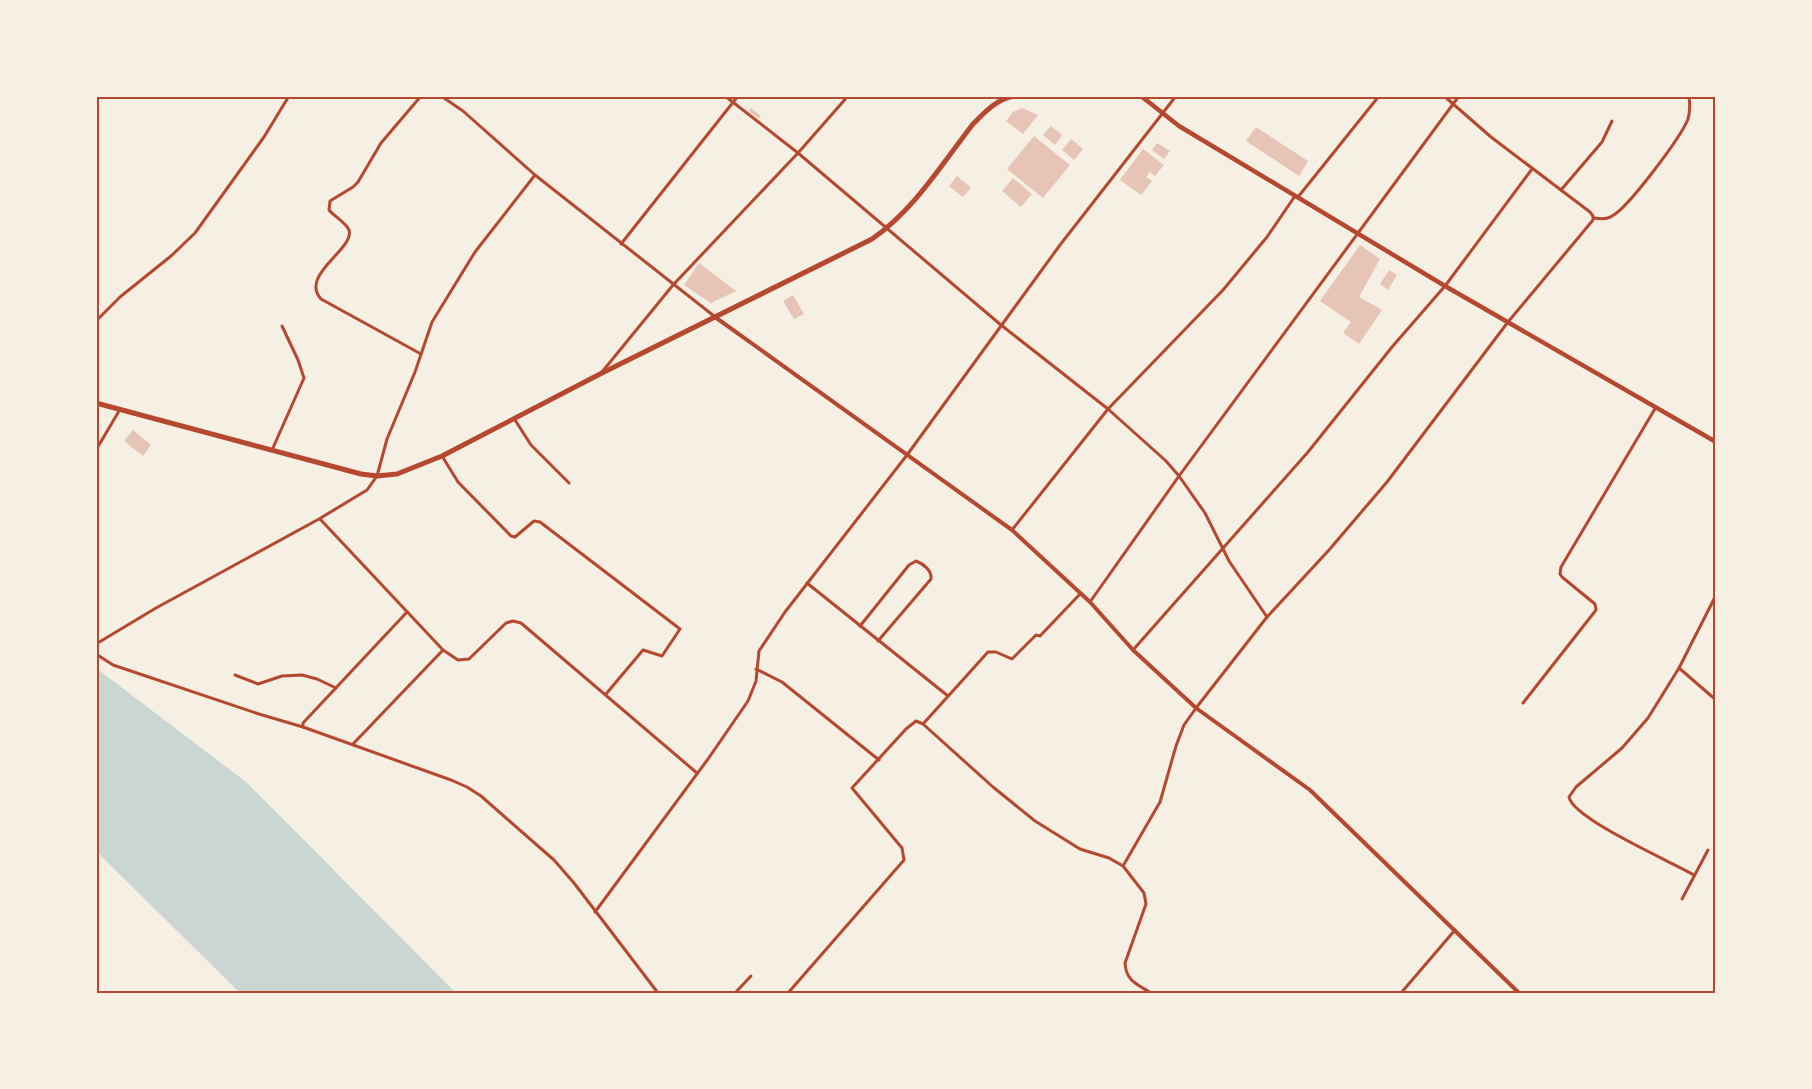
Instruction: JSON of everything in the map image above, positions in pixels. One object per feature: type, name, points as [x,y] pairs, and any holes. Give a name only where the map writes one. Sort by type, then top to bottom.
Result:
[{"type":"highway","points":[[96,403],[361,474],[377,476],[397,474],[442,456],[600,374],[856,248],[887,229],[914,201],[973,124],[1002,100],[1015,96]]},
{"type":"main road","points":[[1141,96],[1179,126],[1358,234],[1716,442]]},
{"type":"street","points":[[96,321],[115,301],[171,256],[195,233],[264,137],[289,96]]},
{"type":"street","points":[[421,96],[381,142],[353,188],[330,201],[328,210],[345,225],[349,233],[345,243],[320,273],[316,285],[317,295],[321,299],[421,354]]},
{"type":"street","points":[[441,96],[463,111],[535,175],[715,317],[1012,530],[1090,602],[1133,650],[1196,708],[1300,781],[1519,993]]},
{"type":"street","points":[[725,96],[798,153],[1001,325],[1108,409],[1166,461],[1205,513],[1223,550],[1251,597],[1267,618]]},
{"type":"street","points":[[621,244],[738,96]]},
{"type":"street","points":[[600,374],[673,285],[798,153],[848,96]]},
{"type":"street","points":[[595,912],[748,701],[756,681],[757,658],[764,643],[807,583],[907,455],[1001,325],[1176,96]]},
{"type":"street","points":[[1012,530],[1108,409],[1223,290],[1379,96]]},
{"type":"street","points":[[1444,96],[1532,170],[1590,212],[1594,218]]},
{"type":"street","points":[[1090,602],[1179,476],[1459,96]]},
{"type":"street","points":[[1594,218],[1607,218],[1621,210],[1660,162],[1674,144],[1688,118],[1689,96]]},
{"type":"street","points":[[1561,190],[1602,142],[1612,121]]},
{"type":"street","points":[[1133,650],[1308,452],[1392,346],[1445,286],[1532,170]]},
{"type":"street","points":[[96,644],[367,490],[377,476],[387,439],[430,327],[446,296],[475,252],[535,175]]},
{"type":"street","points":[[1124,866],[1160,802],[1176,746],[1185,725],[1196,708],[1267,618],[1329,550],[1386,482],[1508,322],[1581,237],[1594,218]]},
{"type":"street","points":[[272,450],[304,378],[282,326]]},
{"type":"street","points":[[1523,703],[1596,610],[1595,604],[1562,577],[1561,567],[1657,406]]},
{"type":"street","points":[[96,450],[120,409]]},
{"type":"street","points":[[514,418],[531,445],[569,483]]},
{"type":"street","points":[[442,456],[458,482],[510,536],[515,537],[534,521],[540,522],[680,629],[662,656],[643,650],[606,694]]},
{"type":"street","points":[[319,519],[443,650],[458,660],[466,660],[506,623],[517,621],[527,627],[697,773]]},
{"type":"street","points":[[860,626],[909,565],[916,561],[926,567],[932,575],[929,583],[878,641]]},
{"type":"street","points":[[807,583],[948,696]]},
{"type":"street","points":[[923,724],[988,652],[996,652],[1012,659],[1036,635],[1040,636],[1080,594]]},
{"type":"street","points":[[1694,875],[1678,865],[1633,846],[1569,800],[1576,787],[1622,748],[1648,718],[1679,668],[1716,596]]},
{"type":"street","points":[[303,727],[303,723],[407,612]]},
{"type":"street","points":[[353,744],[443,650]]},
{"type":"street","points":[[96,654],[113,665],[353,744],[467,787],[481,796],[554,860],[658,993]]},
{"type":"street","points":[[1679,668],[1716,700]]},
{"type":"street","points":[[756,669],[782,682],[879,760]]},
{"type":"street","points":[[234,675],[258,684],[282,676],[302,675],[336,688]]},
{"type":"street","points":[[788,993],[903,860],[902,848],[852,790],[913,722],[923,724],[1035,821],[1080,849],[1109,858],[1124,866],[1144,892],[1146,904],[1125,963],[1126,971],[1129,978],[1151,993]]},
{"type":"street","points":[[1682,899],[1708,850]]},
{"type":"street","points":[[1401,993],[1455,930]]},
{"type":"street","points":[[735,993],[751,976]]},
{"type":"shaded area","points":[[96,668],[246,782],[456,993],[240,993],[96,851]]},
{"type":"building","points":[[751,108],[761,116],[759,119],[749,111]]},
{"type":"building","points":[[1022,108],[1038,115],[1023,134],[1006,121],[1013,112]]},
{"type":"building","points":[[1051,126],[1062,135],[1055,145],[1043,135]]},
{"type":"building","points":[[1256,127],[1308,161],[1299,176],[1246,141]]},
{"type":"building","points":[[1034,136],[1070,165],[1043,198],[1007,169]]},
{"type":"building","points":[[1071,139],[1083,149],[1074,160],[1062,150]]},
{"type":"building","points":[[1157,143],[1170,151],[1164,159],[1152,150]]},
{"type":"building","points":[[1143,149],[1164,165],[1155,176],[1150,172],[1146,177],[1152,181],[1141,195],[1120,180]]},
{"type":"building","points":[[957,176],[971,188],[963,197],[949,186]]},
{"type":"building","points":[[1013,178],[1032,194],[1021,207],[1002,191]]},
{"type":"building","points":[[1360,245],[1380,259],[1359,297],[1382,310],[1359,344],[1343,333],[1351,322],[1320,301]]},
{"type":"building","points":[[699,263],[736,291],[711,303],[684,285]]},
{"type":"building","points":[[1389,270],[1397,275],[1388,290],[1380,284]]},
{"type":"building","points":[[793,295],[804,314],[794,319],[783,301]]},
{"type":"building","points":[[133,430],[151,445],[143,456],[124,441]]}]
